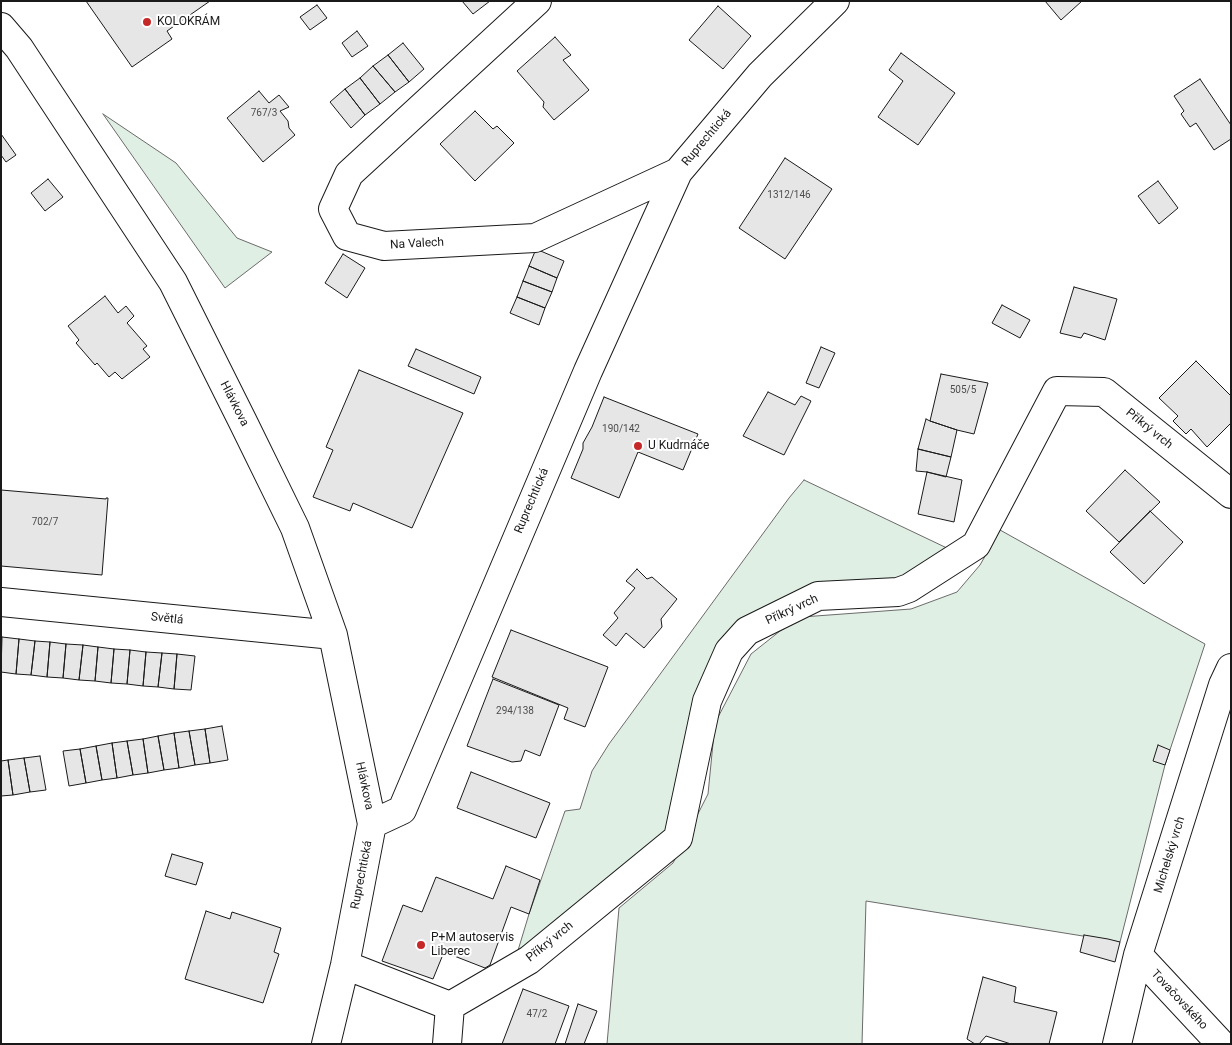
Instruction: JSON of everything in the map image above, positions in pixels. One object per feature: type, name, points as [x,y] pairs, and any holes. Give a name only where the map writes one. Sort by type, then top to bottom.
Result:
[{"type":"street","name":"Na Valech","points":[[537,1],[349,174],[333,208],[347,236],[384,246],[535,238],[678,172]]},
{"type":"street","name":"Ruprechtická","points":[[326,1044],[345,965],[372,824],[402,810],[584,380],[678,172],[760,75],[835,1]]},
{"type":"street","name":"Hlávkova","points":[[1,27],[19,48],[173,282],[294,528],[333,635],[372,824]]},
{"type":"street","name":"Příkrý vrch","points":[[450,1006],[529,960],[678,838],[707,701],[729,651],[747,631],[818,596],[898,592],[909,588],[976,545],[1057,391],[1104,392],[1231,494]]},
{"type":"street","name":"Světlá","points":[[1,602],[333,635]]},
{"type":"street","name":"Michelský vrch","points":[[1118,1044],[1138,956],[1228,681]]},
{"type":"street","name":"Tovačovského","points":[[1138,956],[1221,1044]]},
{"type":"street","points":[[345,965],[450,1006],[447,1044]]},
{"type":"green space","points":[[103,114],[176,163],[237,238],[272,252],[225,288]]},
{"type":"green space","points":[[804,480],[949,549],[919,571],[748,624],[676,812],[654,849],[516,957],[565,811],[580,809],[592,771],[609,744]]},
{"type":"green space","points":[[1000,530],[1205,644],[1165,765],[1120,942],[866,901],[862,1044],[607,1044],[619,908],[673,863],[708,794],[715,723],[751,654],[780,631],[802,617],[911,609],[957,592],[980,565]]},
{"type":"building","points":[[86,1],[210,1],[167,31],[172,39],[132,67]]},
{"type":"building","points":[[462,1],[490,1],[473,14]]},
{"type":"building","points":[[1045,1],[1082,1],[1061,20]]},
{"type":"building","points":[[317,5],[327,18],[310,30],[300,17]]},
{"type":"building","points":[[718,6],[751,36],[723,69],[689,40]]},
{"type":"building","points":[[357,31],[368,46],[352,57],[342,43]]},
{"type":"building","points":[[555,37],[571,55],[563,60],[589,90],[554,120],[543,107],[544,102],[517,71]]},
{"type":"building","points":[[403,43],[424,69],[409,82],[388,55]]},
{"type":"building","points":[[901,53],[955,93],[918,145],[878,117],[903,81],[889,70]]},
{"type":"building","points":[[388,55],[409,82],[395,92],[373,66]]},
{"type":"building","points":[[373,66],[395,92],[380,104],[360,78]]},
{"type":"building","points":[[360,78],[380,104],[365,115],[345,89]]},
{"type":"building","points":[[1200,79],[1231,125],[1231,139],[1214,150],[1196,123],[1190,127],[1181,114],[1184,111],[1174,96]]},
{"type":"building","points":[[345,89],[365,115],[351,128],[330,102]]},
{"type":"building","points":[[259,91],[269,103],[279,95],[289,107],[280,111],[295,135],[263,162],[227,118]]},
{"type":"building","points":[[475,111],[493,129],[497,126],[514,143],[475,181],[440,144]]},
{"type":"building","points":[[1,134],[16,155],[6,162],[1,155]]},
{"type":"building","points":[[785,158],[832,189],[785,259],[739,228]]},
{"type":"building","points":[[48,179],[63,197],[45,211],[31,193]]},
{"type":"building","points":[[1158,181],[1178,208],[1159,224],[1138,196]]},
{"type":"building","points":[[536,249],[564,261],[557,278],[529,266]]},
{"type":"building","points":[[343,254],[365,268],[347,298],[325,283]]},
{"type":"building","points":[[529,266],[557,278],[552,292],[523,281]]},
{"type":"building","points":[[523,281],[552,292],[545,308],[517,297]]},
{"type":"building","points":[[1074,287],[1117,299],[1105,340],[1084,333],[1081,338],[1060,333]]},
{"type":"building","points":[[105,296],[118,313],[126,306],[134,316],[127,323],[147,346],[143,349],[150,357],[122,379],[115,372],[109,377],[97,363],[95,365],[76,343],[79,340],[68,326]]},
{"type":"building","points":[[517,297],[545,308],[539,325],[510,313]]},
{"type":"building","points":[[1002,305],[1030,320],[1020,338],[992,323]]},
{"type":"building","points":[[821,347],[835,353],[819,388],[806,383]]},
{"type":"building","points":[[416,349],[481,377],[474,394],[408,366]]},
{"type":"building","points":[[1196,361],[1231,396],[1231,423],[1207,447],[1191,429],[1186,434],[1173,421],[1178,416],[1159,398]]},
{"type":"building","points":[[359,370],[463,413],[412,528],[353,503],[350,511],[313,497],[333,450],[326,447]]},
{"type":"building","points":[[941,374],[988,383],[974,434],[930,421]]},
{"type":"building","points":[[768,392],[795,405],[801,396],[811,401],[784,455],[743,436]]},
{"type":"building","name":"U Kudrnáče","points":[[604,397],[698,434],[683,470],[638,452],[619,498],[571,478],[583,449],[583,443],[592,427]]},
{"type":"building","points":[[926,419],[957,430],[951,457],[918,449]]},
{"type":"building","points":[[918,449],[951,457],[946,477],[916,471]]},
{"type":"building","points":[[1125,470],[1160,502],[1119,542],[1086,511]]},
{"type":"building","points":[[927,472],[962,480],[954,522],[918,514]]},
{"type":"building","points":[[1,490],[108,498],[102,575],[1,566]]},
{"type":"building","points":[[1150,511],[1183,542],[1144,584],[1110,552]]},
{"type":"building","points":[[637,569],[647,579],[652,577],[677,599],[661,619],[662,627],[644,648],[626,633],[616,646],[603,635],[618,618],[614,613],[635,588],[626,581]]},
{"type":"building","points":[[511,630],[608,667],[585,727],[564,719],[568,708],[492,677]]},
{"type":"building","points":[[2,637],[19,639],[16,674],[1,672]]},
{"type":"building","points":[[19,639],[35,641],[31,675],[16,674]]},
{"type":"building","points":[[35,641],[50,642],[47,677],[31,675]]},
{"type":"building","points":[[50,642],[66,644],[63,678],[47,677]]},
{"type":"building","points":[[66,644],[83,645],[79,680],[63,678]]},
{"type":"building","points":[[83,645],[98,647],[95,681],[79,680]]},
{"type":"building","points":[[98,647],[114,649],[111,683],[95,681]]},
{"type":"building","points":[[114,649],[130,650],[127,684],[111,683]]},
{"type":"building","points":[[130,650],[146,652],[143,686],[127,684]]},
{"type":"building","points":[[146,652],[162,653],[158,687],[143,686]]},
{"type":"building","points":[[162,653],[177,654],[174,689],[158,687]]},
{"type":"building","points":[[177,654],[195,656],[191,690],[174,689]]},
{"type":"building","points":[[493,679],[559,705],[540,756],[525,750],[521,761],[512,762],[467,746]]},
{"type":"building","points":[[222,726],[228,760],[210,763],[205,729]]},
{"type":"building","points":[[205,729],[210,763],[195,765],[189,731]]},
{"type":"building","points":[[189,731],[195,765],[179,768],[174,733]]},
{"type":"building","points":[[174,733],[179,768],[164,770],[158,736]]},
{"type":"building","points":[[158,736],[164,770],[148,773],[143,739]]},
{"type":"building","points":[[143,739],[148,773],[133,775],[127,741]]},
{"type":"building","points":[[127,741],[133,775],[117,778],[112,743]]},
{"type":"building","points":[[112,743],[117,778],[102,780],[96,746]]},
{"type":"building","points":[[1158,745],[1170,750],[1165,765],[1153,761]]},
{"type":"building","points":[[96,746],[102,780],[86,783],[80,749]]},
{"type":"building","points":[[80,749],[86,783],[69,786],[63,751]]},
{"type":"building","points":[[40,756],[46,790],[30,792],[24,758]]},
{"type":"building","points":[[24,758],[30,792],[13,795],[8,760]]},
{"type":"building","points":[[8,760],[13,795],[1,796],[1,761]]},
{"type":"building","points":[[471,772],[550,803],[536,838],[457,808]]},
{"type":"building","points":[[172,854],[203,863],[196,885],[165,876]]},
{"type":"building","points":[[506,866],[540,880],[529,914],[511,907],[490,965],[485,968],[444,952],[433,979],[382,961],[403,905],[422,912],[436,877],[493,899]]},
{"type":"building","points":[[206,911],[230,919],[232,912],[281,928],[274,952],[279,954],[263,1003],[185,979]]},
{"type":"building","points":[[1084,935],[1120,942],[1115,962],[1080,952]]},
{"type":"building","points":[[983,977],[1016,987],[1014,1002],[1057,1012],[1049,1044],[1011,1044],[986,1036],[979,1044],[975,1044],[967,1039]]},
{"type":"building","points":[[523,989],[569,1006],[555,1044],[502,1044]]},
{"type":"building","points":[[578,1004],[597,1011],[584,1044],[565,1044]]},
{"type":"place","name":"KOLOKRÁM","points":[[147,22]]},
{"type":"place","name":"U Kudrnáče","points":[[638,446]]},
{"type":"place","name":"P+M autoservis Liberec","points":[[421,945]]}]
